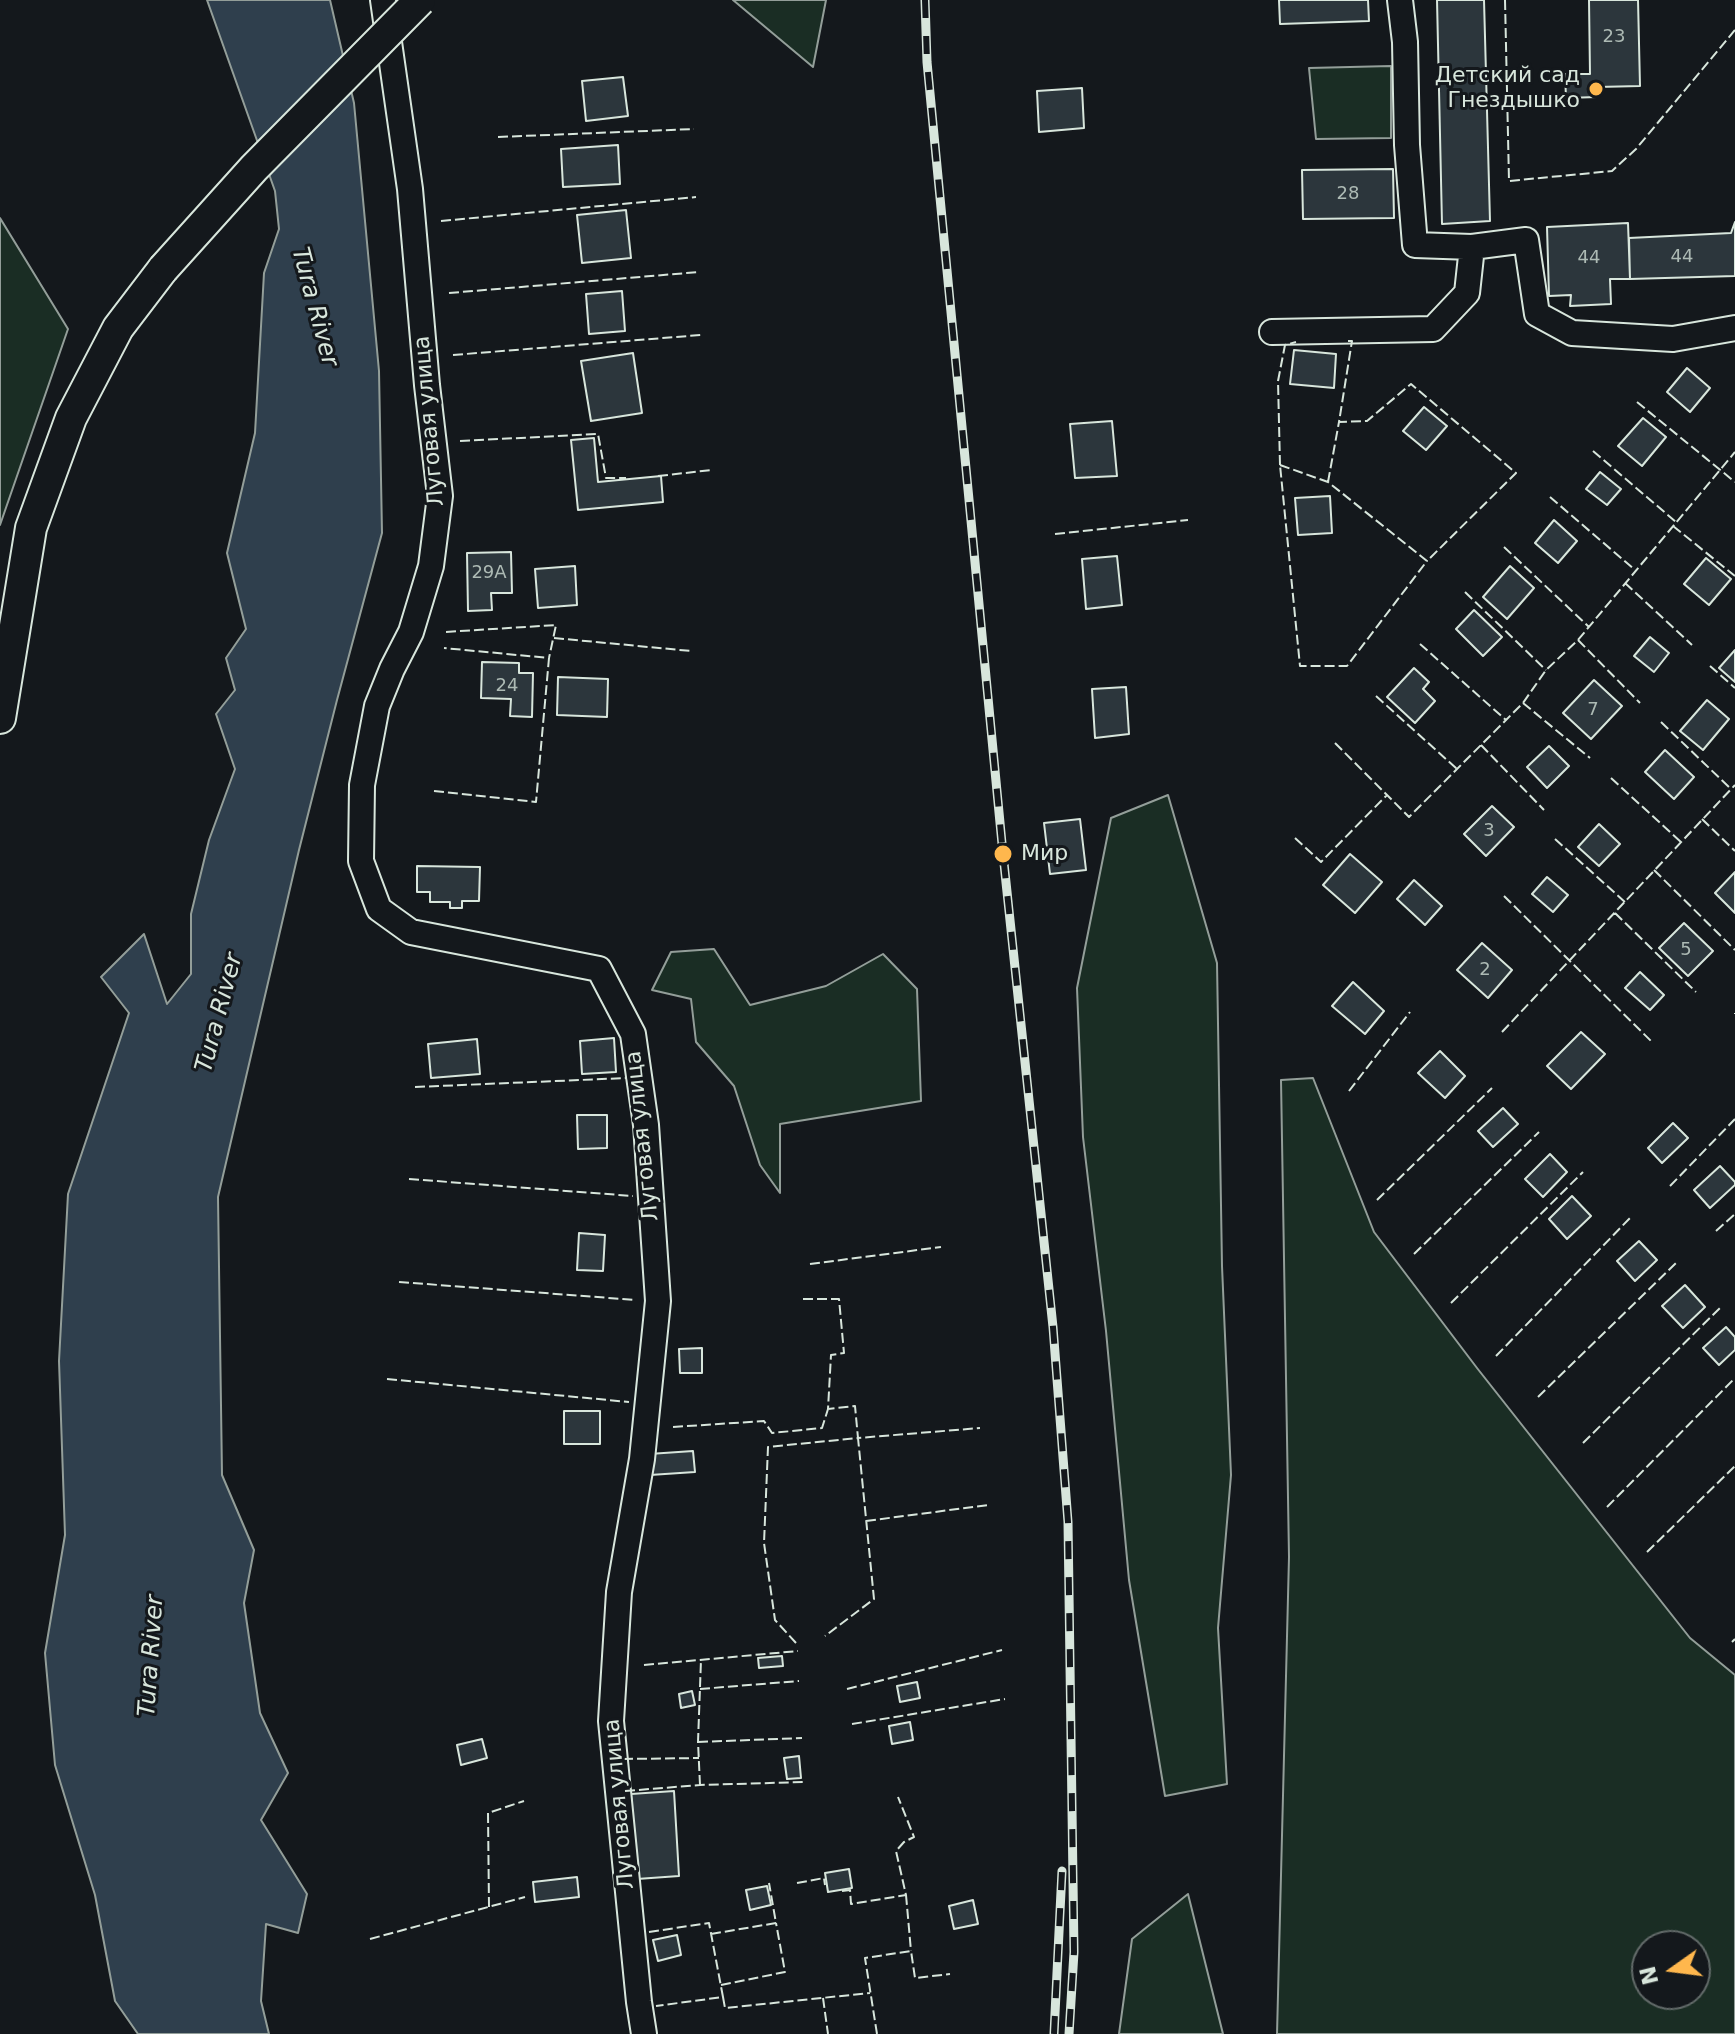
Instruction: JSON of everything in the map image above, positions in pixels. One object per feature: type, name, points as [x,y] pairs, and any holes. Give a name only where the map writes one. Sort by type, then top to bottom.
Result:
[{"type":"main road","points":[[0,718],[31,528],[71,418],[118,328],[163,269],[254,168],[420,0]]},
{"type":"street","name":"Луговая улица","points":[[383,0],[410,189],[440,496],[431,566],[411,632],[377,706],[362,785],[361,861],[379,909],[411,932],[599,969],[633,1034],[646,1125],[658,1301],[642,1459],[619,1592],[611,1721],[644,2034]]},
{"type":"street","points":[[1400,0],[1405,42],[1407,145],[1415,245],[1472,247],[1526,240],[1537,314],[1572,333],[1673,339],[1735,328]]},
{"type":"street","points":[[1272,332],[1433,329],[1467,293],[1472,247]]},
{"type":"green space","points":[[733,0],[826,0],[813,67]]},
{"type":"green space","points":[[1391,66],[1391,138],[1316,139],[1309,68]]},
{"type":"green space","points":[[0,218],[68,329],[0,525]]},
{"type":"green space","points":[[1168,795],[1217,963],[1222,1266],[1231,1475],[1218,1628],[1227,1784],[1165,1796],[1129,1580],[1106,1331],[1083,1137],[1077,988],[1111,818]]},
{"type":"green space","points":[[714,949],[750,1005],[826,986],[883,954],[917,989],[921,1101],[780,1124],[780,1193],[760,1165],[734,1086],[696,1042],[691,999],[652,990],[671,952]]},
{"type":"green space","points":[[1313,1078],[1374,1232],[1690,1638],[1735,1675],[1735,2034],[1277,2034],[1289,1557],[1281,1080]]},
{"type":"green space","points":[[1188,1894],[1223,2034],[1119,2034],[1132,1939]]},
{"type":"water","name":"Tura River","points":[[207,0],[330,0],[354,103],[379,371],[382,533],[299,850],[218,1197],[222,1475],[254,1550],[244,1603],[260,1713],[288,1773],[261,1820],[307,1894],[298,1933],[266,1924],[261,2001],[269,2034],[138,2034],[115,2001],[95,1895],[55,1765],[45,1653],[65,1535],[59,1361],[68,1194],[129,1013],[101,977],[144,934],[167,1004],[191,974],[191,914],[209,840],[235,769],[216,714],[235,690],[226,658],[246,629],[227,553],[255,433],[264,273],[279,229],[275,191]]},
{"type":"building","points":[[1279,0],[1368,0],[1369,21],[1280,24]]},
{"type":"building","points":[[1437,0],[1484,0],[1490,221],[1442,224]]},
{"type":"building","points":[[1589,0],[1638,0],[1640,86],[1597,87],[1597,97],[1566,98],[1565,74],[1590,74]]},
{"type":"building","points":[[623,77],[628,116],[586,121],[582,81]]},
{"type":"building","points":[[1082,88],[1084,128],[1039,132],[1037,91]]},
{"type":"building","points":[[618,145],[620,184],[563,187],[561,149]]},
{"type":"building","points":[[1393,169],[1394,218],[1303,219],[1302,170]]},
{"type":"building","points":[[626,210],[631,258],[582,263],[577,215]]},
{"type":"building","points":[[1735,222],[1735,276],[1630,279],[1629,238],[1731,233]]},
{"type":"building","points":[[1628,223],[1630,279],[1610,279],[1611,304],[1570,306],[1571,295],[1549,296],[1547,227]]},
{"type":"building","points":[[622,291],[625,331],[589,334],[586,294]]},
{"type":"building","points":[[1294,350],[1336,354],[1334,388],[1290,384]]},
{"type":"building","points":[[633,353],[642,413],[591,421],[581,361]]},
{"type":"building","points":[[1687,368],[1710,388],[1690,412],[1667,392]]},
{"type":"building","points":[[1424,407],[1447,426],[1426,450],[1403,431]]},
{"type":"building","points":[[1643,418],[1666,437],[1642,466],[1618,446]]},
{"type":"building","points":[[1112,421],[1117,476],[1075,478],[1070,424]]},
{"type":"building","points":[[594,438],[598,482],[661,476],[663,502],[578,510],[571,440]]},
{"type":"building","points":[[1600,472],[1621,489],[1607,505],[1586,489]]},
{"type":"building","points":[[1330,496],[1332,533],[1298,535],[1295,498]]},
{"type":"building","points":[[1554,520],[1577,541],[1558,563],[1535,543]]},
{"type":"building","points":[[511,552],[512,593],[491,593],[492,610],[468,611],[467,553]]},
{"type":"building","points":[[1117,556],[1122,605],[1086,609],[1082,559]]},
{"type":"building","points":[[1706,558],[1731,579],[1709,605],[1684,584]]},
{"type":"building","points":[[575,566],[577,605],[538,608],[535,569]]},
{"type":"building","points":[[1510,566],[1534,588],[1507,619],[1483,597]]},
{"type":"building","points":[[1474,610],[1502,637],[1483,656],[1456,629]]},
{"type":"building","points":[[1650,637],[1669,653],[1654,672],[1634,656]]},
{"type":"building","points":[[1735,650],[1735,682],[1719,668]]},
{"type":"building","points":[[482,662],[519,663],[519,673],[533,673],[532,717],[510,716],[511,699],[481,698]]},
{"type":"building","points":[[1414,668],[1429,682],[1423,689],[1435,701],[1415,723],[1387,697]]},
{"type":"building","points":[[558,677],[608,679],[607,717],[557,715]]},
{"type":"building","points":[[1594,680],[1622,706],[1591,739],[1563,713]]},
{"type":"building","points":[[1126,687],[1129,734],[1095,738],[1092,689]]},
{"type":"building","points":[[1707,700],[1729,719],[1703,750],[1680,731]]},
{"type":"building","points":[[1549,746],[1569,766],[1547,788],[1527,767]]},
{"type":"building","points":[[1665,750],[1694,777],[1674,799],[1645,772]]},
{"type":"building","points":[[1492,806],[1514,827],[1486,856],[1464,834]]},
{"type":"building","points":[[1080,819],[1086,870],[1050,874],[1044,823]]},
{"type":"building","points":[[1599,824],[1620,844],[1599,866],[1578,847]]},
{"type":"building","points":[[1350,854],[1382,882],[1355,913],[1323,885]]},
{"type":"building","points":[[417,866],[480,867],[479,901],[462,901],[462,908],[450,908],[450,902],[430,902],[430,892],[417,892]]},
{"type":"building","points":[[1735,872],[1735,913],[1715,893]]},
{"type":"building","points":[[1547,877],[1568,895],[1553,912],[1532,894]]},
{"type":"building","points":[[1414,880],[1442,906],[1425,925],[1397,899]]},
{"type":"building","points":[[1684,923],[1713,951],[1688,976],[1659,948]]},
{"type":"building","points":[[1482,943],[1512,970],[1488,998],[1457,970]]},
{"type":"building","points":[[1640,972],[1664,995],[1650,1010],[1625,988]]},
{"type":"building","points":[[1353,982],[1384,1011],[1365,1034],[1332,1006]]},
{"type":"building","points":[[1581,1032],[1605,1054],[1571,1089],[1547,1066]]},
{"type":"building","points":[[614,1038],[616,1072],[582,1074],[580,1041]]},
{"type":"building","points":[[477,1039],[480,1074],[431,1078],[428,1044]]},
{"type":"building","points":[[1440,1051],[1465,1076],[1445,1098],[1418,1073]]},
{"type":"building","points":[[1503,1108],[1518,1124],[1493,1147],[1478,1131]]},
{"type":"building","points":[[577,1115],[607,1115],[607,1148],[578,1149]]},
{"type":"building","points":[[1673,1123],[1688,1138],[1662,1163],[1648,1148]]},
{"type":"building","points":[[1550,1154],[1567,1172],[1543,1197],[1525,1179]]},
{"type":"building","points":[[1720,1166],[1735,1185],[1710,1208],[1694,1190]]},
{"type":"building","points":[[1572,1196],[1591,1216],[1567,1239],[1549,1219]]},
{"type":"building","points":[[579,1233],[605,1235],[603,1271],[577,1270]]},
{"type":"building","points":[[1639,1241],[1657,1260],[1635,1281],[1617,1261]]},
{"type":"building","points":[[1685,1285],[1705,1307],[1683,1328],[1662,1306]]},
{"type":"building","points":[[1726,1327],[1735,1337],[1735,1350],[1719,1365],[1703,1348]]},
{"type":"building","points":[[702,1348],[702,1373],[680,1373],[679,1349]]},
{"type":"building","points":[[564,1411],[600,1411],[600,1444],[564,1444]]},
{"type":"building","points":[[693,1451],[695,1472],[650,1475],[649,1454]]},
{"type":"building","points":[[782,1656],[783,1666],[759,1668],[758,1658]]},
{"type":"building","points":[[917,1682],[920,1698],[900,1702],[897,1686]]},
{"type":"building","points":[[692,1691],[695,1705],[681,1708],[679,1694]]},
{"type":"building","points":[[910,1722],[913,1740],[892,1744],[889,1726]]},
{"type":"building","points":[[482,1739],[487,1758],[461,1765],[457,1745]]},
{"type":"building","points":[[799,1756],[801,1778],[787,1779],[784,1758]]},
{"type":"building","points":[[674,1791],[679,1876],[637,1879],[631,1794]]},
{"type":"building","points":[[849,1869],[852,1888],[828,1892],[825,1873]]},
{"type":"building","points":[[577,1877],[579,1897],[535,1902],[533,1882]]},
{"type":"building","points":[[767,1886],[771,1905],[750,1910],[746,1890]]},
{"type":"building","points":[[973,1900],[978,1924],[954,1929],[949,1906]]},
{"type":"building","points":[[677,1935],[681,1955],[658,1961],[653,1940]]},
{"type":"railway","points":[[925,0],[927,62],[1003,854],[1053,1327],[1068,1522],[1074,1952],[1069,2034]]},
{"type":"railway","points":[[1054,2034],[1062,1871]]},
{"type":"fence","points":[[1505,0],[1509,181],[1612,171],[1636,149],[1735,30]]},
{"type":"fence","points":[[498,137],[694,129]]},
{"type":"fence","points":[[441,221],[696,197]]},
{"type":"fence","points":[[449,293],[699,272]]},
{"type":"fence","points":[[453,355],[701,335]]},
{"type":"fence","points":[[1348,341],[1352,341],[1339,422],[1367,421],[1411,384],[1516,473],[1427,561]]},
{"type":"fence","points":[[1280,465],[1278,381],[1285,345],[1296,342]]},
{"type":"fence","points":[[1637,402],[1735,482]]},
{"type":"fence","points":[[1328,482],[1339,422]]},
{"type":"fence","points":[[460,441],[598,434],[606,478],[626,478]]},
{"type":"fence","points":[[1593,451],[1676,522]]},
{"type":"fence","points":[[1335,743],[1409,817],[1523,703],[1546,670],[1578,640],[1735,452]]},
{"type":"fence","points":[[1280,465],[1328,482],[1427,561],[1347,666],[1300,666],[1280,465]]},
{"type":"fence","points":[[658,476],[712,470]]},
{"type":"fence","points":[[1550,497],[1635,570]]},
{"type":"fence","points":[[1055,534],[1188,520]]},
{"type":"fence","points":[[1673,526],[1735,576]]},
{"type":"fence","points":[[1504,547],[1589,627]]},
{"type":"fence","points":[[1625,583],[1692,645]]},
{"type":"fence","points":[[1465,592],[1546,670]]},
{"type":"fence","points":[[446,632],[556,625],[549,658]]},
{"type":"fence","points":[[554,638],[691,651]]},
{"type":"fence","points":[[1578,640],[1640,703]]},
{"type":"fence","points":[[1420,644],[1506,720]]},
{"type":"fence","points":[[434,791],[536,802],[549,658],[444,648]]},
{"type":"fence","points":[[1710,666],[1735,688]]},
{"type":"fence","points":[[1376,696],[1457,769]]},
{"type":"fence","points":[[1523,703],[1590,758]]},
{"type":"fence","points":[[1661,722],[1731,789]]},
{"type":"fence","points":[[1481,745],[1544,810]]},
{"type":"fence","points":[[1611,778],[1681,842]]},
{"type":"fence","points":[[1502,1032],[1735,785]]},
{"type":"fence","points":[[1295,838],[1321,862],[1387,795]]},
{"type":"fence","points":[[1702,819],[1735,851]]},
{"type":"fence","points":[[1555,839],[1625,902]]},
{"type":"fence","points":[[1654,870],[1735,950]]},
{"type":"fence","points":[[1504,896],[1651,1041]]},
{"type":"fence","points":[[1615,913],[1696,992]]},
{"type":"fence","points":[[1349,1091],[1410,1012]]},
{"type":"fence","points":[[415,1087],[627,1078]]},
{"type":"fence","points":[[1377,1200],[1492,1088]]},
{"type":"fence","points":[[1670,1186],[1735,1119]]},
{"type":"fence","points":[[1414,1254],[1539,1132]]},
{"type":"fence","points":[[1451,1303],[1583,1172]]},
{"type":"fence","points":[[409,1179],[633,1196]]},
{"type":"fence","points":[[1716,1231],[1735,1214]]},
{"type":"fence","points":[[1496,1356],[1630,1218]]},
{"type":"fence","points":[[810,1264],[941,1247]]},
{"type":"fence","points":[[1538,1397],[1676,1263]]},
{"type":"fence","points":[[399,1282],[636,1300]]},
{"type":"fence","points":[[803,1299],[839,1299],[844,1353],[831,1355],[828,1409],[855,1406],[858,1438],[980,1428]]},
{"type":"fence","points":[[1583,1443],[1722,1306]]},
{"type":"fence","points":[[1607,1507],[1735,1378]]},
{"type":"fence","points":[[387,1379],[629,1402]]},
{"type":"fence","points":[[673,1427],[764,1421],[772,1433],[822,1428],[828,1409]]},
{"type":"fence","points":[[796,1643],[775,1620],[764,1543],[768,1447],[858,1438],[874,1599],[825,1636]]},
{"type":"fence","points":[[1647,1552],[1735,1466]]},
{"type":"fence","points":[[866,1521],[988,1505]]},
{"type":"fence","points":[[1732,1642],[1735,1639]]},
{"type":"fence","points":[[847,1689],[1002,1650]]},
{"type":"fence","points":[[644,1665],[798,1651]]},
{"type":"fence","points":[[700,1785],[701,1660]]},
{"type":"fence","points":[[700,1689],[799,1681]]},
{"type":"fence","points":[[852,1724],[1005,1699]]},
{"type":"fence","points":[[698,1742],[802,1738]]},
{"type":"fence","points":[[623,1759],[699,1758]]},
{"type":"fence","points":[[625,1791],[805,1782]]},
{"type":"fence","points":[[842,1891],[850,1890],[851,1904],[906,1895],[896,1851],[914,1837],[898,1797]]},
{"type":"fence","points":[[489,1907],[488,1813],[524,1801]]},
{"type":"fence","points":[[797,1883],[824,1878],[825,1885]]},
{"type":"fence","points":[[711,1934],[776,1923],[769,1883]]},
{"type":"fence","points":[[906,1895],[911,1951]]},
{"type":"fence","points":[[370,1939],[525,1897]]},
{"type":"fence","points":[[649,1932],[709,1923],[723,1997],[656,2006]]},
{"type":"fence","points":[[721,1985],[785,1972],[776,1923]]},
{"type":"fence","points":[[877,2034],[865,1958],[911,1951],[915,1978],[950,1974]]},
{"type":"fence","points":[[723,1997],[725,2008],[870,1993]]},
{"type":"fence","points":[[823,1998],[828,2034]]},
{"type":"place","name":"Детский сад Гнездышко","points":[[1596,89]]},
{"type":"place","name":"Мир","points":[[1003,854]]}]
